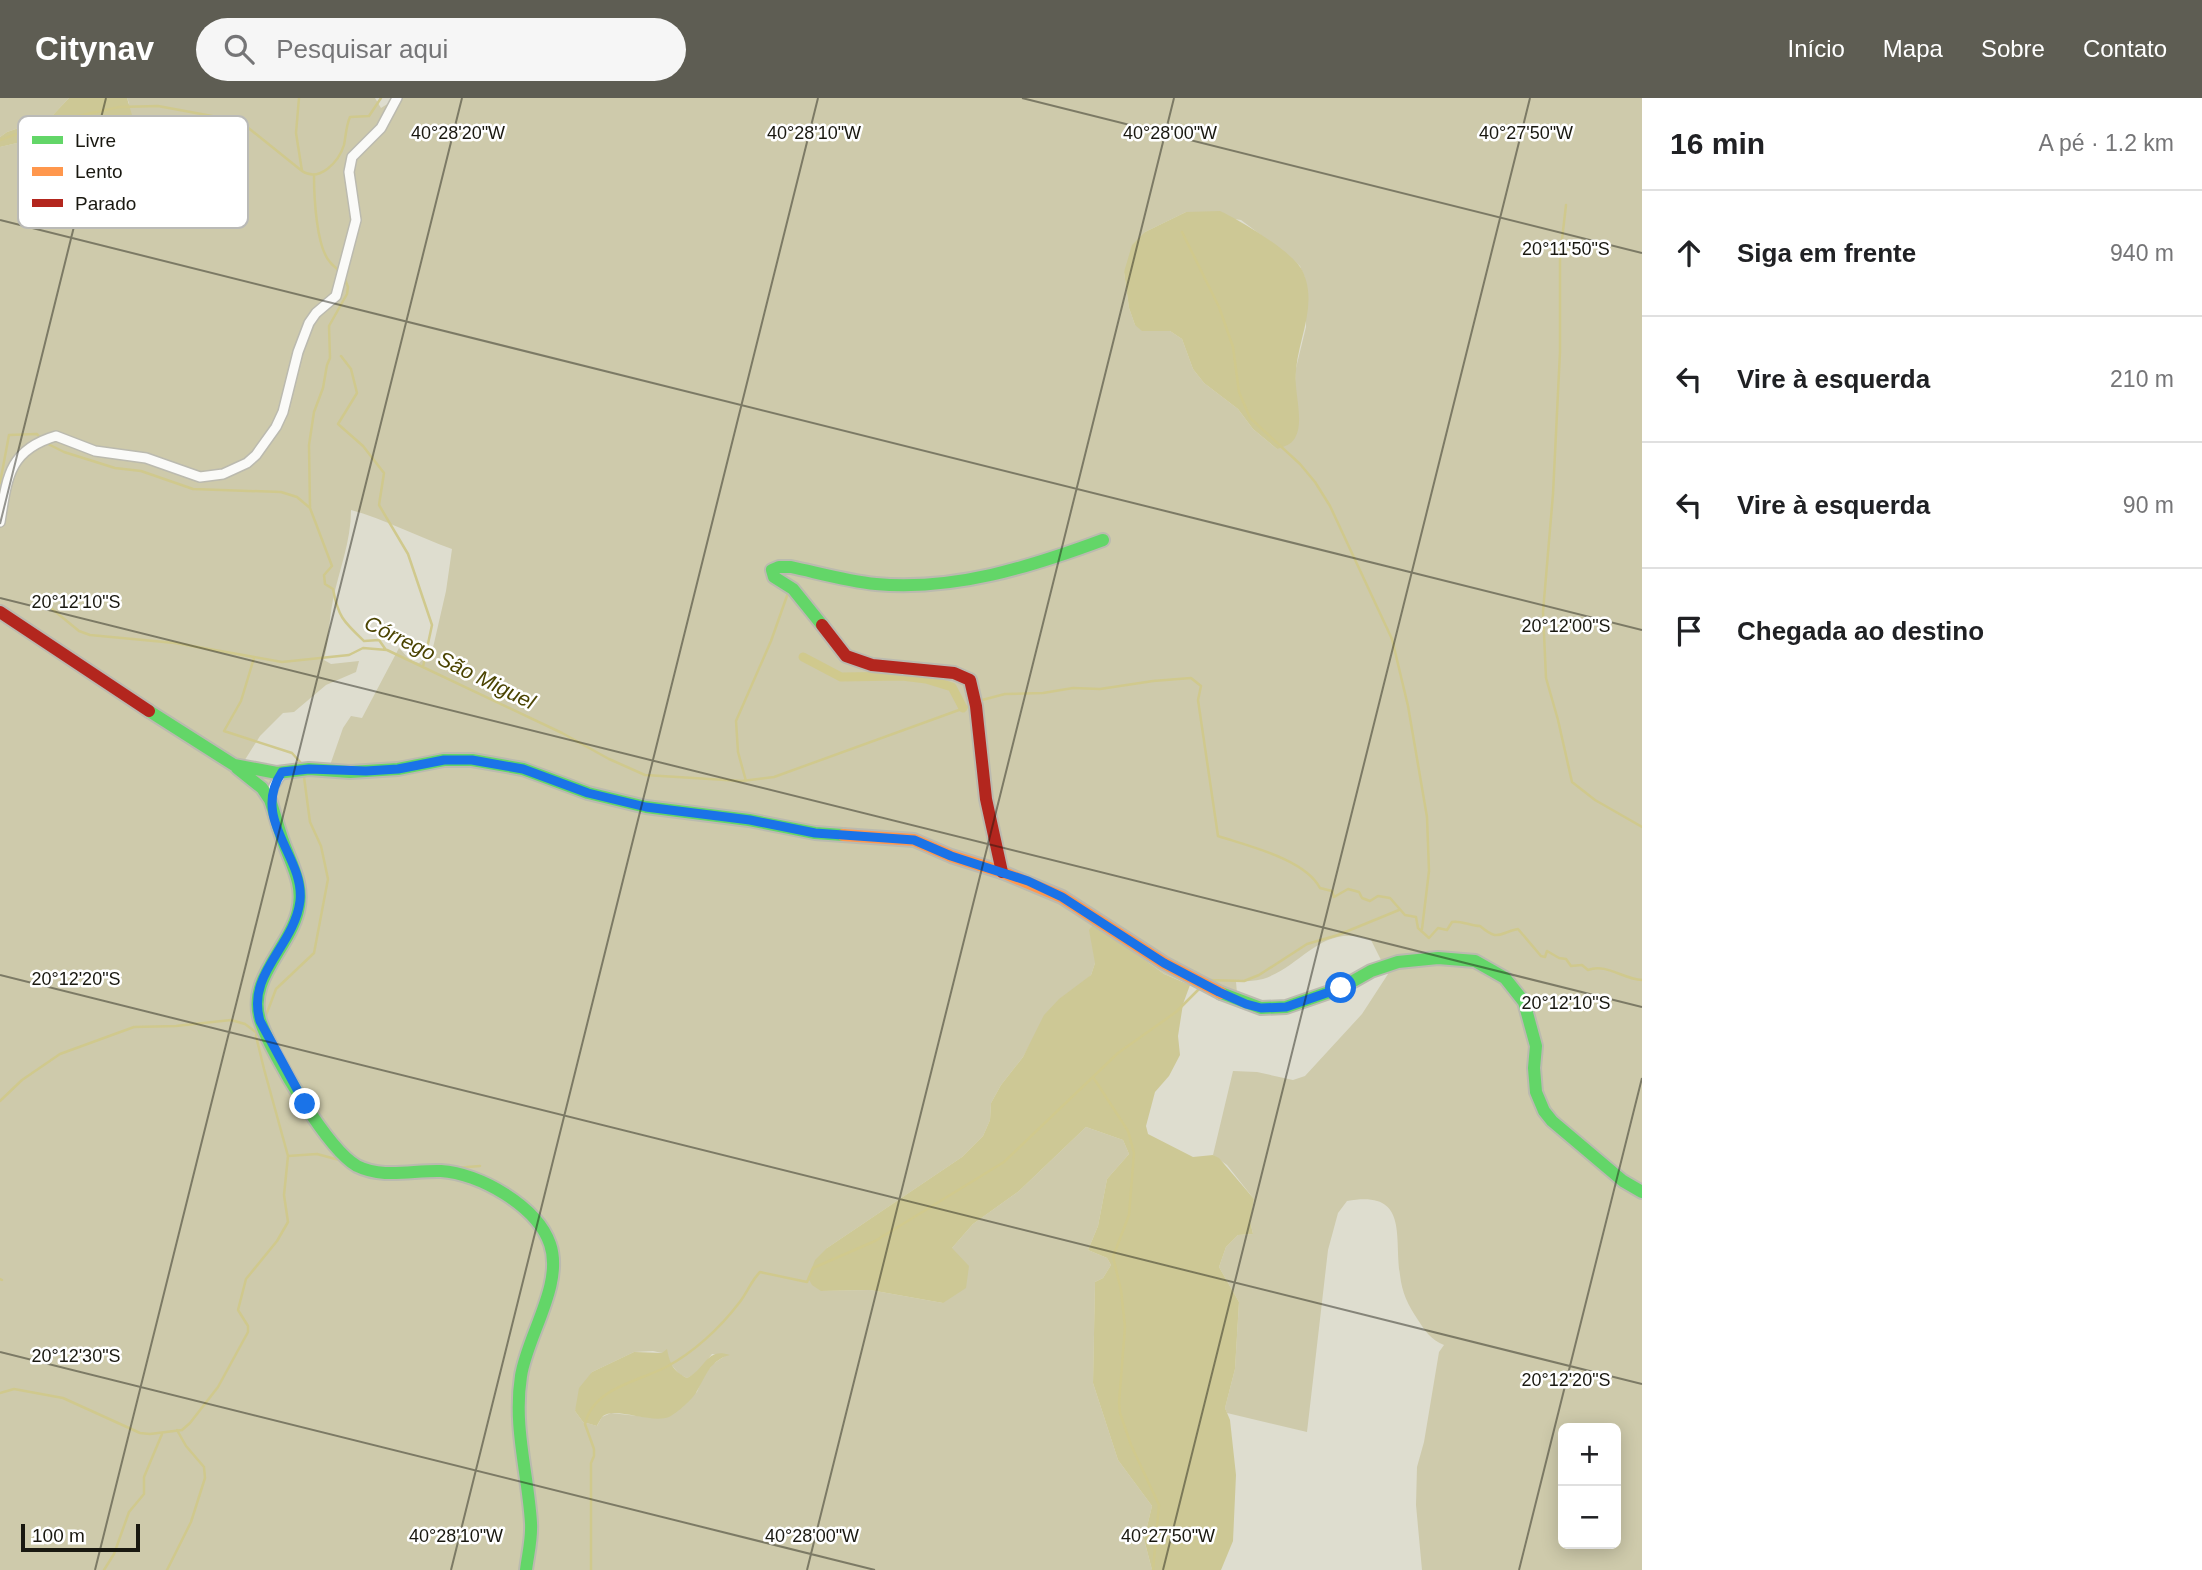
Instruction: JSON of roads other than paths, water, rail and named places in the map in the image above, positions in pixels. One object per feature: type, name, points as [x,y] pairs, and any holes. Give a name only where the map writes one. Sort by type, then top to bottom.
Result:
[{"type":"street","points":[[0,522],[10,470],[16,459],[57,436],[96,451],[146,458],[200,477],[223,474],[247,463],[257,455],[283,412],[300,344],[309,323],[316,313],[336,296],[355,220],[349,172],[352,157],[382,128],[397,98]]},
{"type":"street","points":[[1003,872],[986,799],[976,729],[976,706],[970,680],[946,671],[872,665],[846,656],[793,589],[774,577],[772,570],[791,567],[873,584],[941,584],[977,579],[1049,560],[1103,540]]},
{"type":"street","points":[[0,612],[93,676],[234,765],[261,788],[270,800],[280,836],[299,883],[300,901],[293,923],[257,990],[256,1006],[260,1021],[305,1104],[335,1143],[354,1164],[368,1170],[384,1173],[442,1171],[475,1178],[521,1207],[541,1227],[553,1256],[551,1282],[526,1354],[518,1401],[519,1447],[531,1526],[526,1570]]},
{"type":"street","points":[[234,765],[282,772],[309,769],[398,769],[444,760],[488,762],[523,769],[588,793],[646,807],[750,820],[815,833],[914,840],[951,856],[1003,872],[1075,903],[1164,963],[1233,999],[1261,1008],[1286,1007],[1310,1000],[1341,988],[1371,971],[1398,962],[1438,958],[1475,961],[1490,968],[1516,989],[1530,1018],[1536,1046],[1534,1080],[1544,1111],[1552,1121],[1623,1181],[1642,1192]]},
{"type":"street","points":[[270,800],[282,772]]},
{"type":"waterway","points":[[299,98],[296,133],[302,171]]},
{"type":"waterway","points":[[248,128],[302,171],[315,174],[328,168],[338,158],[344,145],[350,117],[369,116],[381,98]]},
{"type":"waterway","points":[[78,116],[119,107],[158,106],[212,116]]},
{"type":"waterway","points":[[0,140],[18,133]]},
{"type":"waterway","points":[[314,175],[317,220],[322,245],[325,255],[338,270]]},
{"type":"waterway","points":[[1566,205],[1560,257],[1560,352],[1553,494],[1543,612],[1546,678],[1572,782],[1595,800],[1642,827]]},
{"type":"waterway","points":[[1182,232],[1219,307],[1233,347],[1239,392],[1250,418],[1300,464],[1315,482],[1330,506],[1392,639],[1408,706],[1427,817],[1429,871],[1422,929]]},
{"type":"waterway","points":[[344,277],[348,287],[347,294],[329,326],[330,358],[314,412],[309,445],[310,508],[332,566],[324,575],[325,584],[333,589],[340,613],[364,641],[379,640],[386,650]]},
{"type":"waterway","points":[[341,356],[351,369],[357,393],[338,424],[363,446],[384,473],[379,505],[408,554],[432,625],[423,667]]},
{"type":"waterway","name":"Córrego São Miguel","points":[[0,483],[9,435],[37,434],[41,439]]},
{"type":"waterway","name":"Córrego São Miguel","points":[[46,443],[64,452],[115,468],[141,471],[193,489],[281,492],[297,497],[310,508]]},
{"type":"waterway","points":[[746,781],[738,752],[736,721],[771,641],[788,593]]},
{"type":"waterway","name":"Córrego São Miguel","points":[[46,604],[79,631],[90,635],[175,643],[282,662],[349,655],[363,648],[387,650],[645,775],[742,781],[774,777],[970,706]]},
{"type":"waterway","points":[[803,657],[841,677],[902,676],[926,679],[952,687],[963,708]]},
{"type":"waterway","points":[[254,658],[241,701],[224,731],[292,753],[301,763]]},
{"type":"waterway","name":"Córrego São Miguel","points":[[982,700],[1005,694],[1043,693],[1073,688],[1100,689],[1191,678],[1201,686],[1198,700],[1218,836],[1289,861],[1313,878],[1320,888],[1332,891],[1334,897],[1348,889],[1359,892],[1362,898],[1370,901],[1378,896],[1390,898],[1405,915],[1416,917],[1418,928],[1429,938],[1438,928],[1447,930],[1452,922],[1480,926],[1495,935],[1518,929],[1541,956],[1545,957],[1547,951],[1566,959],[1571,966],[1582,965],[1588,970],[1601,968],[1642,980]]},
{"type":"waterway","points":[[265,1018],[276,989],[314,953],[328,879],[321,846],[310,822],[304,777]]},
{"type":"waterway","points":[[1206,980],[1244,981],[1259,975],[1307,944],[1338,935],[1399,910]]},
{"type":"waterway","points":[[591,1570],[591,1463],[594,1449],[585,1424],[597,1402],[606,1394],[666,1367],[696,1347],[732,1312],[760,1272],[807,1282],[813,1268],[875,1241],[1004,1162],[1118,1053],[1176,1012],[1201,987]]},
{"type":"waterway","points":[[0,1101],[22,1080],[60,1054],[134,1027],[231,1020],[245,1024],[257,1033]]},
{"type":"waterway","points":[[0,1393],[14,1389],[63,1398],[140,1433],[150,1434],[182,1430],[218,1387],[248,1332],[248,1326],[238,1310],[246,1279],[277,1241],[288,1222],[284,1195],[288,1156],[256,1036],[258,1030]]},
{"type":"waterway","points":[[1093,1077],[1128,1131],[1134,1153],[1129,1215],[1113,1257],[1121,1290],[1125,1327],[1119,1403],[1131,1445],[1159,1505],[1153,1570]]},
{"type":"waterway","points":[[288,1156],[317,1154],[343,1161]]},
{"type":"waterway","points":[[455,1168],[480,1166]]},
{"type":"waterway","points":[[167,1570],[191,1522],[205,1478],[204,1467],[186,1446],[177,1430]]},
{"type":"waterway","points":[[104,1570],[114,1554],[129,1512],[144,1494],[144,1477],[162,1434]]}]
